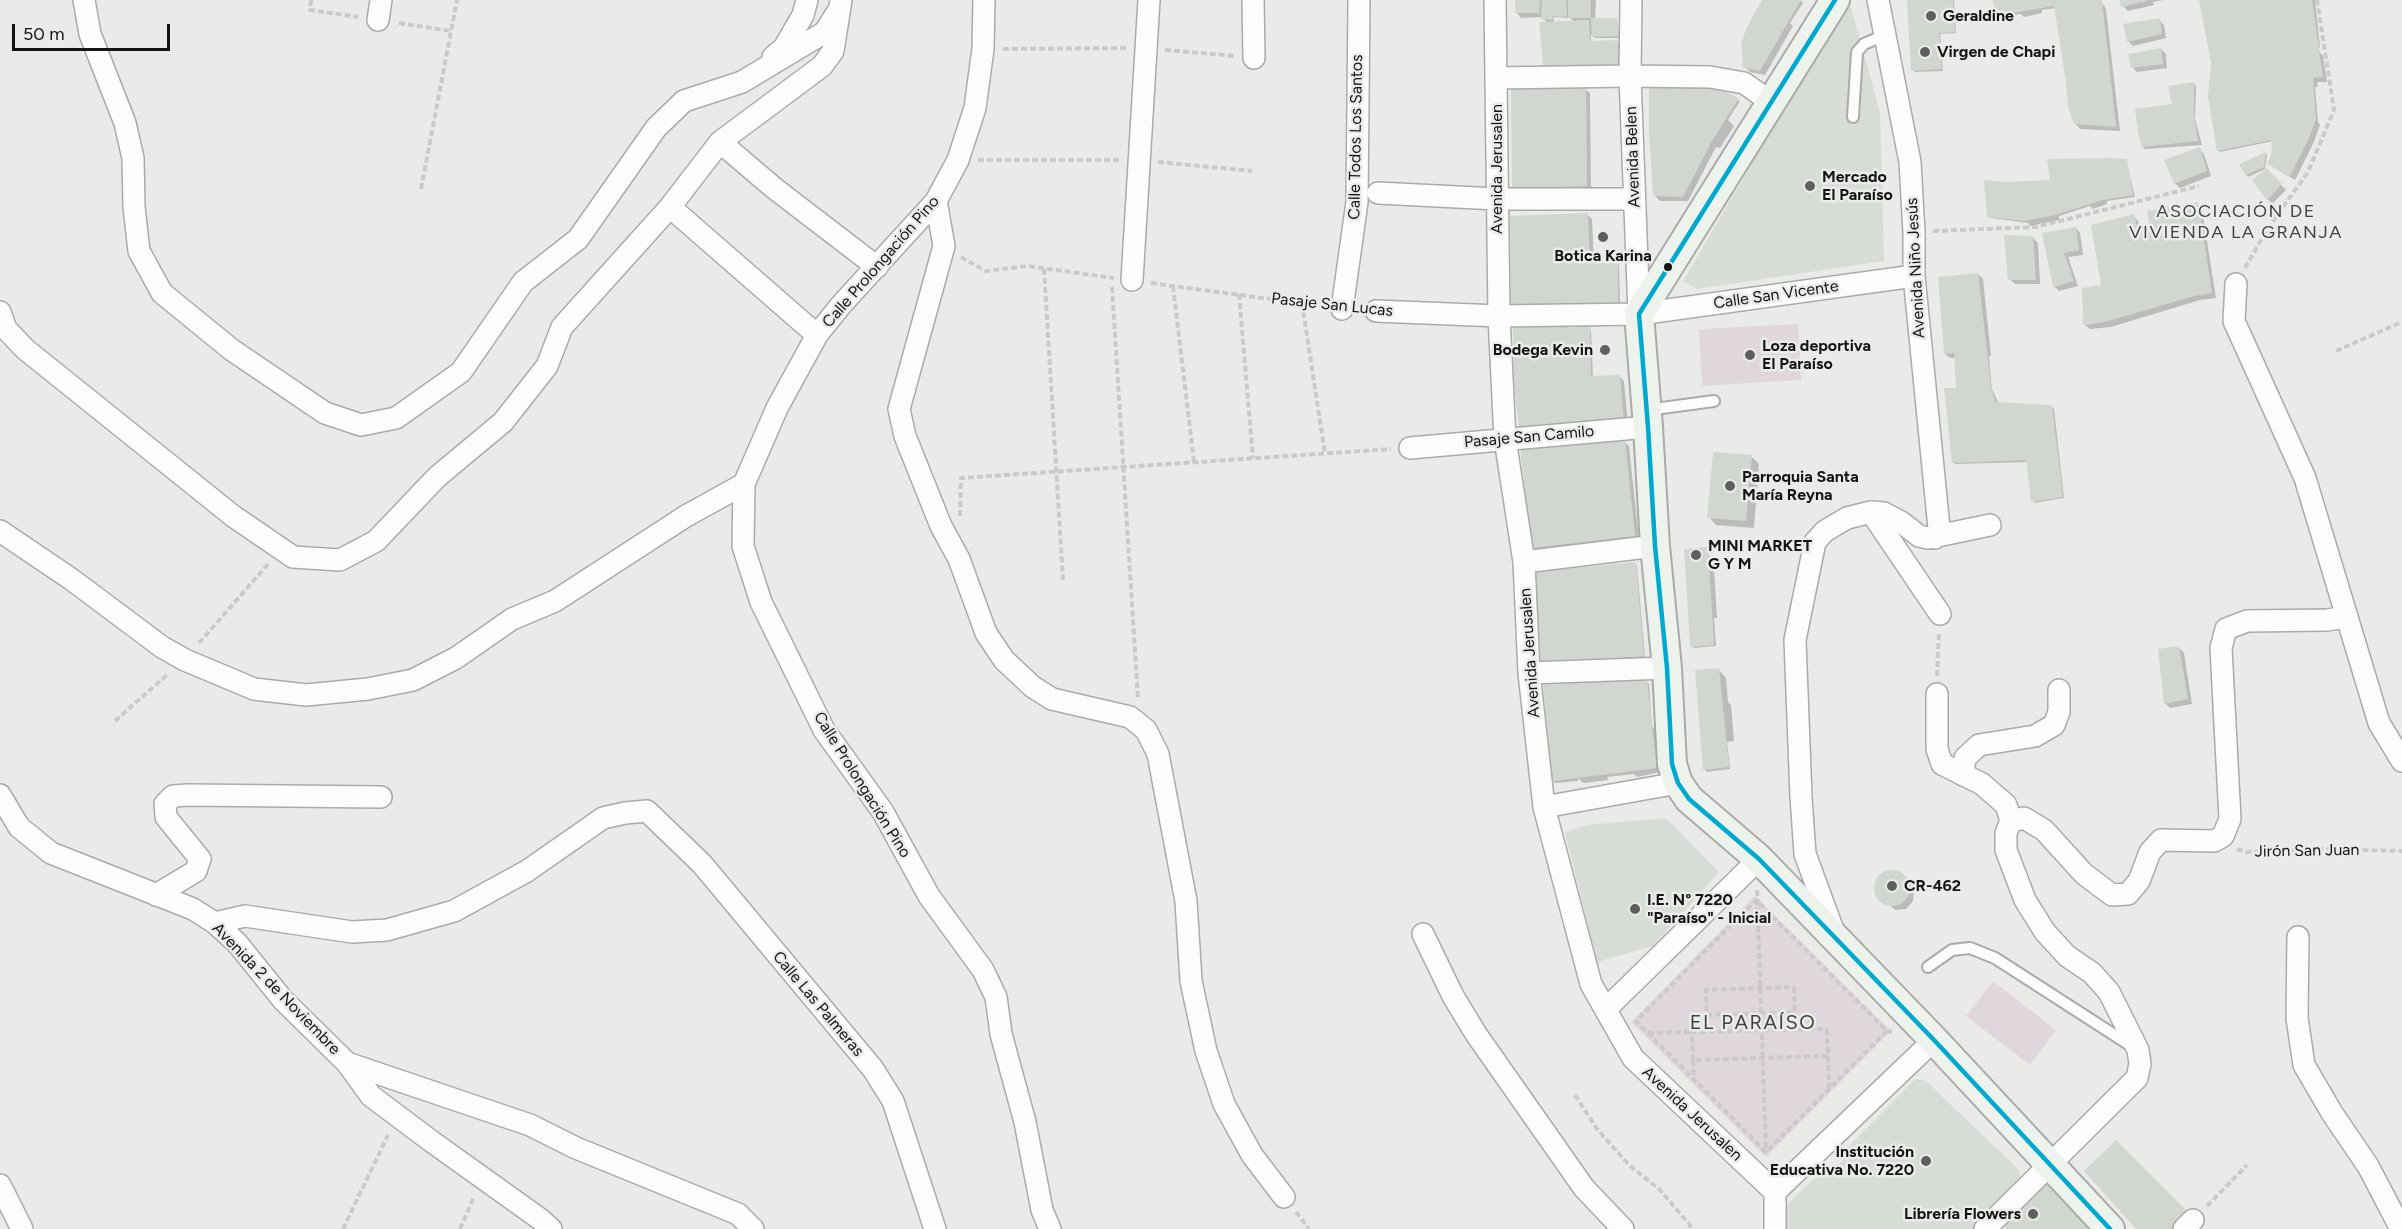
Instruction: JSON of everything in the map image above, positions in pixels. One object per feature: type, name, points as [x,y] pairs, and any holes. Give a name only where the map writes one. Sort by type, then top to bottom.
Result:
[{"type":"street","points":[[84,0],[90,34],[125,123],[133,158],[134,207],[139,251],[162,292],[232,350],[325,413],[362,425],[396,418],[461,372],[523,282],[578,239],[656,128],[684,101],[742,82],[825,32],[840,5]]},
{"type":"street","points":[[742,82],[784,48],[803,15],[807,0]]},
{"type":"street","name":"Calle Prolongación Pino","points":[[984,0],[983,49],[975,108],[958,160],[936,201],[842,305],[818,335],[777,408],[744,484],[743,546],[761,602],[824,730],[883,812],[929,896],[983,970],[996,997],[1001,1034],[1025,1122],[1042,1210],[1050,1229]]},
{"type":"street","points":[[1122,279],[1140,160],[1149,0]]},
{"type":"street","points":[[1253,0],[1254,58]]},
{"type":"street","name":"Calle Todos Los Santos","points":[[1342,309],[1357,202],[1359,0]]},
{"type":"street","name":"Avenida Jerusalen","points":[[1495,0],[1498,316],[1505,439],[1524,562],[1529,673],[1544,807],[1591,984],[1633,1058],[1775,1192]]},
{"type":"street","name":"Avenida Belen","points":[[1631,0],[1630,76],[1639,314]]},
{"type":"street","points":[[1835,0],[1639,314],[1655,546],[1667,668],[1671,764],[1678,783],[1689,799],[1760,860],[1934,1040],[2110,1229]]},
{"type":"street","name":"Avenida Niño Jesús","points":[[1878,0],[1910,162],[1914,276],[1939,528],[1935,538]]},
{"type":"street","points":[[0,312],[6,329],[25,349],[233,516],[293,557],[340,560],[376,541],[437,477],[503,422],[547,366],[562,327],[670,207],[720,142],[822,66],[833,51],[840,5]]},
{"type":"street","points":[[1496,78],[1710,77],[1744,83],[1771,102]]},
{"type":"street","points":[[720,142],[774,188],[878,267]]},
{"type":"street","points":[[1378,193],[1497,199],[1634,199]]},
{"type":"street","points":[[936,201],[944,246],[899,409],[905,436],[937,515],[959,560],[986,633],[1004,660],[1033,687],[1052,699],[1130,717],[1146,730],[1158,754],[1186,901],[1191,981],[1206,1051],[1224,1104],[1252,1155],[1284,1197]]},
{"type":"street","points":[[670,207],[818,335]]},
{"type":"street","name":"Calle San Vicente","points":[[1639,314],[1914,276]]},
{"type":"street","points":[[2236,284],[2234,321],[2305,478],[2379,723],[2402,761]]},
{"type":"street","name":"Pasaje San Lucas","points":[[1376,311],[1498,316],[1639,314]]},
{"type":"street","name":"Pasaje San Camilo","points":[[1410,448],[1505,439],[1647,418]]},
{"type":"street","points":[[0,531],[71,579],[162,647],[185,660],[254,689],[306,695],[413,680],[456,658],[512,619],[555,601],[686,516],[744,484]]},
{"type":"street","points":[[1870,512],[1940,614]]},
{"type":"street","points":[[1836,939],[1805,854],[1795,640],[1815,542],[1825,531],[1847,518],[1870,512],[1884,513],[1901,522],[1919,536],[1935,538],[1990,525]]},
{"type":"street","points":[[1524,562],[1655,546]]},
{"type":"street","points":[[2011,821],[2024,818],[2044,830],[2084,874],[2112,895],[2128,894],[2139,881],[2150,852],[2161,840],[2214,841],[2223,836],[2230,819],[2221,648],[2226,629],[2247,621],[2327,620],[2347,617]]},
{"type":"street","points":[[1529,673],[1667,668]]},
{"type":"street","points":[[1963,775],[1965,758],[1979,745],[2036,736],[2054,725],[2059,712],[2059,690]]},
{"type":"street","points":[[1938,694],[1937,749],[1942,764],[1982,783],[2006,805],[2011,821],[2006,833],[2006,850],[2025,900],[2045,932],[2067,956],[2092,973],[2109,992],[2138,1050],[2140,1064],[2137,1078],[1986,1229]]},
{"type":"street","points":[[1544,807],[1678,783]]},
{"type":"street","name":"Avenida 2 de Noviembre","points":[[0,795],[19,827],[51,853],[193,909],[215,923],[237,943],[284,1000],[347,1063],[530,1125],[576,1148],[738,1214],[753,1229]]},
{"type":"street","points":[[156,895],[196,871],[200,859],[166,817],[165,804],[173,796],[381,797]]},
{"type":"street","name":"Calle Las Palmeras","points":[[215,923],[245,916],[352,932],[387,930],[454,911],[526,871],[603,818],[647,811],[702,864],[873,1069],[893,1101],[935,1229]]},
{"type":"street","points":[[1606,1009],[1760,860]]},
{"type":"street","points":[[1423,934],[1453,996],[1476,1034],[1584,1188],[1623,1229]]},
{"type":"street","points":[[2298,937],[2297,1018],[2304,1065],[2332,1113],[2368,1166],[2401,1229]]},
{"type":"street","points":[[1775,1229],[1775,1192],[1934,1040]]},
{"type":"street","points":[[347,1063],[371,1096],[551,1229]]},
{"type":"street","points":[[0,1185],[22,1229]]},
{"type":"lane","points":[[1853,117],[1857,52],[1864,44],[1885,35]]},
{"type":"lane","points":[[1647,418],[1714,400]]},
{"type":"lane","points":[[1928,967],[1952,950],[1970,948],[1995,958],[2138,1050]]},
{"type":"path","points":[[310,10],[311,0]]},
{"type":"path","points":[[421,189],[457,0]]},
{"type":"path","points":[[2236,284],[2268,228],[2308,172],[2334,110],[2317,0]]},
{"type":"path","points":[[983,49],[1146,48],[1254,58]]},
{"type":"path","points":[[958,160],[1140,160],[1252,171]]},
{"type":"path","points":[[1914,232],[2036,226],[2199,186]]},
{"type":"path","name":"Pasaje San Lucas","points":[[944,246],[986,271],[1027,266],[1342,309]]},
{"type":"path","points":[[1044,268],[1063,580]]},
{"type":"path","points":[[1122,279],[1123,467],[1139,724]]},
{"type":"path","points":[[1173,286],[1194,462]]},
{"type":"path","points":[[1239,294],[1253,458]]},
{"type":"path","points":[[1302,303],[1325,454]]},
{"type":"path","points":[[2336,351],[2402,322]]},
{"type":"path","points":[[961,478],[1410,448]]},
{"type":"path","points":[[115,721],[185,660],[282,549]]},
{"type":"path","points":[[1938,694],[1936,662],[1940,614]]},
{"type":"path","name":"Jirón San Juan","points":[[2214,841],[2246,852],[2320,849],[2402,851]]},
{"type":"path","points":[[1760,860],[1756,900],[1766,1152],[1775,1192]]},
{"type":"path","points":[[1756,900],[1636,1021],[1766,1152]]},
{"type":"path","points":[[1756,900],[1887,1031],[1766,1152]]},
{"type":"path","points":[[1794,987],[1795,1012],[1761,1013],[1707,1015],[1706,990],[1794,987]]},
{"type":"path","points":[[1648,1033],[1827,1029],[1829,1089]]},
{"type":"path","points":[[1692,1032],[1694,1080]]},
{"type":"path","points":[[1693,1060],[1828,1056]]},
{"type":"path","points":[[1575,1095],[1597,1129],[1629,1165],[1659,1190],[1690,1225],[1690,1229]]},
{"type":"path","points":[[343,1229],[397,1115]]},
{"type":"path","points":[[2189,1224],[2247,1165]]},
{"type":"path","points":[[460,1229],[482,1178]]},
{"type":"shaded area","name":"Mercado El Paraíso","points":[[1851,7],[1880,112],[1884,261],[1697,289],[1683,281],[1842,10]]},
{"type":"shaded area","name":"Loza deportiva El Paraíso","points":[[1798,324],[1801,380],[1702,386],[1699,329]]},
{"type":"shaded area","name":"I.E. N° 7220 \"Paraíso\" - Inicial","points":[[1666,818],[1719,872],[1653,946],[1597,962],[1565,832],[1587,825]]},
{"type":"shaded area","points":[[1755,896],[1891,1031],[1766,1157],[1631,1022]]},
{"type":"shaded area","points":[[1993,981],[2056,1030],[2030,1065],[1966,1016]]},
{"type":"shaded area","name":"Institución Educativa No. 7220","points":[[1915,1079],[1925,1080],[2019,1170],[2022,1186],[1980,1229],[1784,1229],[1783,1208],[1816,1177],[1824,1178],[1850,1153],[1848,1147]]},
{"type":"building","points":[[1515,0],[1540,0],[1539,13],[1515,13]]},
{"type":"building","points":[[1542,0],[1566,0],[1567,17],[1553,16],[1553,20],[1541,19]]},
{"type":"building","points":[[1568,0],[1591,0],[1591,18],[1568,18]]},
{"type":"building","points":[[1762,0],[1801,0],[1760,71],[1743,68],[1741,42]]},
{"type":"building","points":[[1907,0],[1953,0],[1955,32],[1939,33],[1942,69],[1911,71]]},
{"type":"building","points":[[1993,0],[2102,0],[2116,127],[2074,124],[2068,107],[2054,6],[1995,16]]},
{"type":"building","points":[[2120,0],[2147,0],[2147,1],[2121,7]]},
{"type":"building","points":[[2199,0],[2312,0],[2323,77],[2313,78],[2316,119],[2290,176],[2267,164],[2272,152],[2271,140],[2217,151],[2208,97],[2211,63]]},
{"type":"building","points":[[1591,18],[1617,18],[1620,36],[1592,37]]},
{"type":"building","points":[[2160,18],[2162,34],[2127,42],[2123,24]]},
{"type":"building","points":[[1589,20],[1590,41],[1618,40],[1618,72],[1544,73],[1539,22]]},
{"type":"building","points":[[2161,48],[2163,64],[2131,68],[2128,54]]},
{"type":"building","points":[[1649,82],[1704,83],[1739,98],[1712,141],[1683,197],[1653,196]]},
{"type":"building","points":[[2194,82],[2194,116],[2198,141],[2142,147],[2135,109],[2172,104],[2168,86]]},
{"type":"building","points":[[1586,87],[1587,186],[1512,189],[1511,88]]},
{"type":"building","points":[[2200,147],[2207,171],[2174,184],[2164,160]]},
{"type":"building","points":[[2266,152],[2264,167],[2245,175],[2239,164]]},
{"type":"building","points":[[2047,159],[2127,159],[2133,195],[2103,200],[2055,215],[2024,221],[1987,217],[1984,180],[2005,182],[2050,180]]},
{"type":"building","points":[[2267,168],[2282,184],[2267,200],[2252,180]]},
{"type":"building","points":[[2198,202],[2212,293],[2194,296],[2105,322],[2083,325],[2082,288],[2101,285],[2091,225],[2134,214],[2137,227],[2149,224],[2147,211]]},
{"type":"building","points":[[1588,213],[1590,263],[1618,262],[1618,306],[1511,308],[1510,216]]},
{"type":"building","points":[[2076,227],[2079,250],[2064,253],[2074,281],[2053,287],[2042,233]]},
{"type":"building","points":[[2004,235],[2033,236],[2036,280],[2008,280]]},
{"type":"building","points":[[1978,273],[1991,386],[1995,402],[2052,405],[2063,497],[2031,502],[2026,460],[1952,463],[1944,388],[1956,388],[1954,353],[1944,354],[1938,277]]},
{"type":"building","points":[[1564,322],[1564,328],[1590,326],[1591,376],[1620,375],[1624,422],[1519,430],[1514,380],[1513,324]]},
{"type":"building","points":[[1625,439],[1635,536],[1531,548],[1520,447]]},
{"type":"building","name":"Parroquia Santa María Reyna","points":[[1713,452],[1752,455],[1746,521],[1707,518]]},
{"type":"building","points":[[1708,547],[1714,645],[1690,647],[1684,549]]},
{"type":"building","points":[[1636,562],[1644,656],[1541,665],[1534,572]]},
{"type":"building","points":[[2179,646],[2188,699],[2164,704],[2158,649]]},
{"type":"building","points":[[1719,668],[1729,767],[1703,770],[1695,670]]},
{"type":"building","points":[[1647,680],[1657,768],[1552,781],[1543,684]]},
{"type":"building","name":"CR-462","points":[[1892,870],[1905,875],[1910,888],[1905,901],[1892,906],[1879,901],[1874,888],[1879,875]]},
{"type":"building","points":[[2116,1140],[2193,1217],[2181,1229],[2136,1229],[2084,1171]]},
{"type":"building","name":"Librería Flowers","points":[[2045,1183],[2089,1229],[2007,1229],[2003,1225]]},
{"type":"transit line","points":[[1835,0],[1639,314],[1655,546],[1667,668],[1672,764],[1678,783],[1689,799],[1759,859],[1934,1040],[2110,1229]]},
{"type":"place","name":"Geraldine","points":[[1931,16]]},
{"type":"place","name":"Virgen de Chapi","points":[[1925,52]]},
{"type":"place","name":"Mercado El Paraíso","points":[[1810,186]]},
{"type":"place","name":"Botica Karina","points":[[1603,237]]},
{"type":"place","name":"Bodega Kevin","points":[[1605,350]]},
{"type":"place","name":"Loza deportiva El Paraíso","points":[[1750,355]]},
{"type":"place","name":"Parroquia Santa María Reyna","points":[[1730,486]]},
{"type":"place","name":"MINI MARKET G Y M","points":[[1696,555]]},
{"type":"place","name":"CR-462","points":[[1892,886]]},
{"type":"place","name":"I.E. N° 7220 \"Paraíso\" - Inicial","points":[[1635,909]]},
{"type":"place","name":"Institución Educativa No. 7220","points":[[1926,1161]]},
{"type":"place","name":"Librería Flowers","points":[[2033,1214]]},
{"type":"district","name":"ASOCIACIÓN DE VIVIENDA LA GRANJA","points":[[2236,222]]},
{"type":"district","name":"EL PARAÍSO","points":[[1753,1023]]}]
